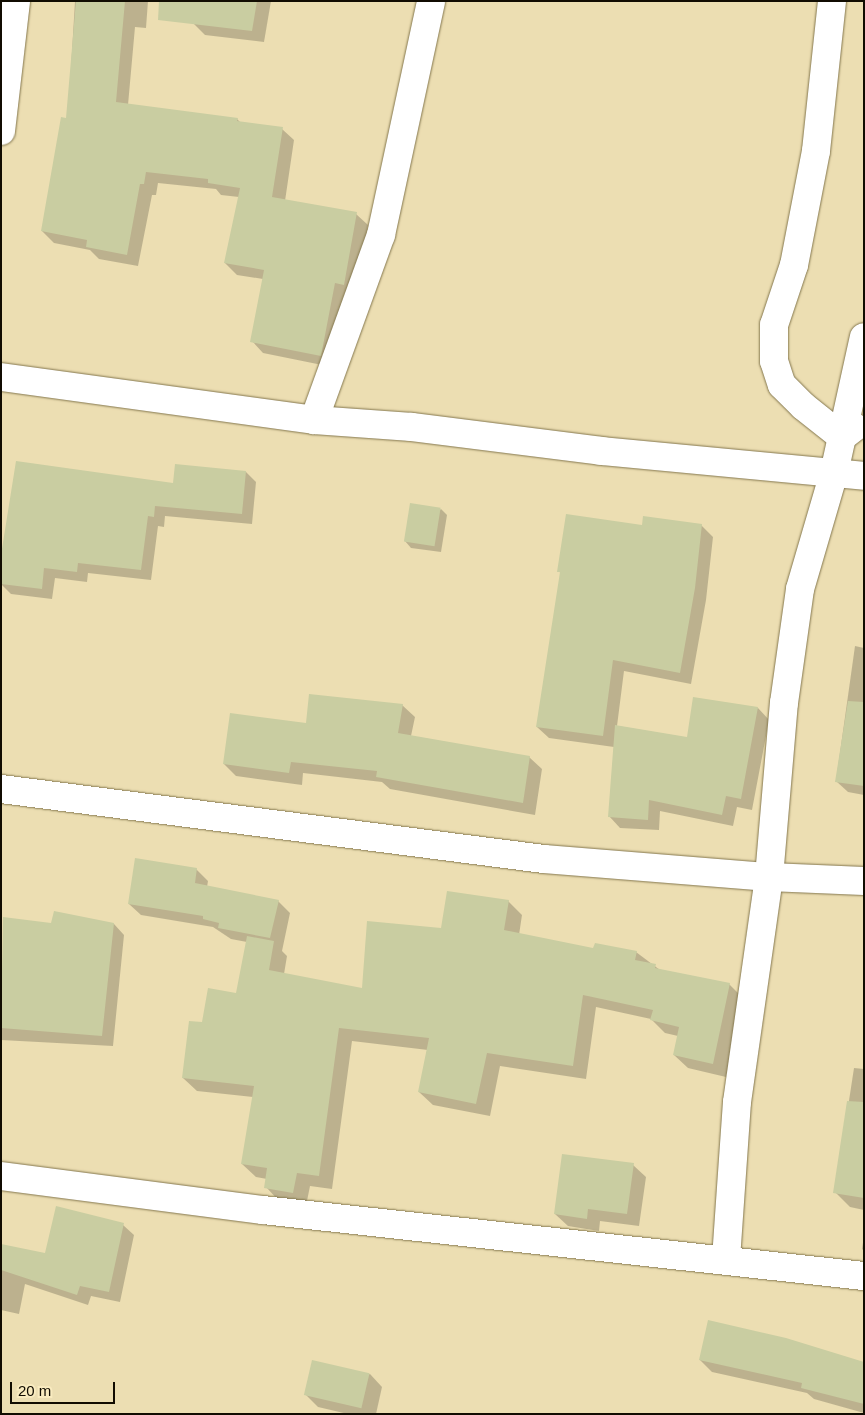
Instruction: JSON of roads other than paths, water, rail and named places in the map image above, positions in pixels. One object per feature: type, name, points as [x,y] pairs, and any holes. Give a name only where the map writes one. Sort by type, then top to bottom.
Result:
[{"type":"street","points":[[1,131],[16,1]]},
{"type":"street","points":[[314,420],[381,235],[431,1]]},
{"type":"street","points":[[832,1],[816,151],[794,265],[774,325],[774,361],[782,385],[803,406],[842,437]]},
{"type":"street","points":[[726,1259],[736,1102],[769,877],[784,703],[800,589],[834,474],[864,337]]},
{"type":"street","points":[[1,377],[314,420],[412,427],[601,451],[864,476]]},
{"type":"street","points":[[842,437],[864,420]]},
{"type":"street","points":[[1,789],[544,859],[769,877],[864,881]]},
{"type":"street","points":[[1,1176],[263,1210],[726,1259],[864,1276]]}]
